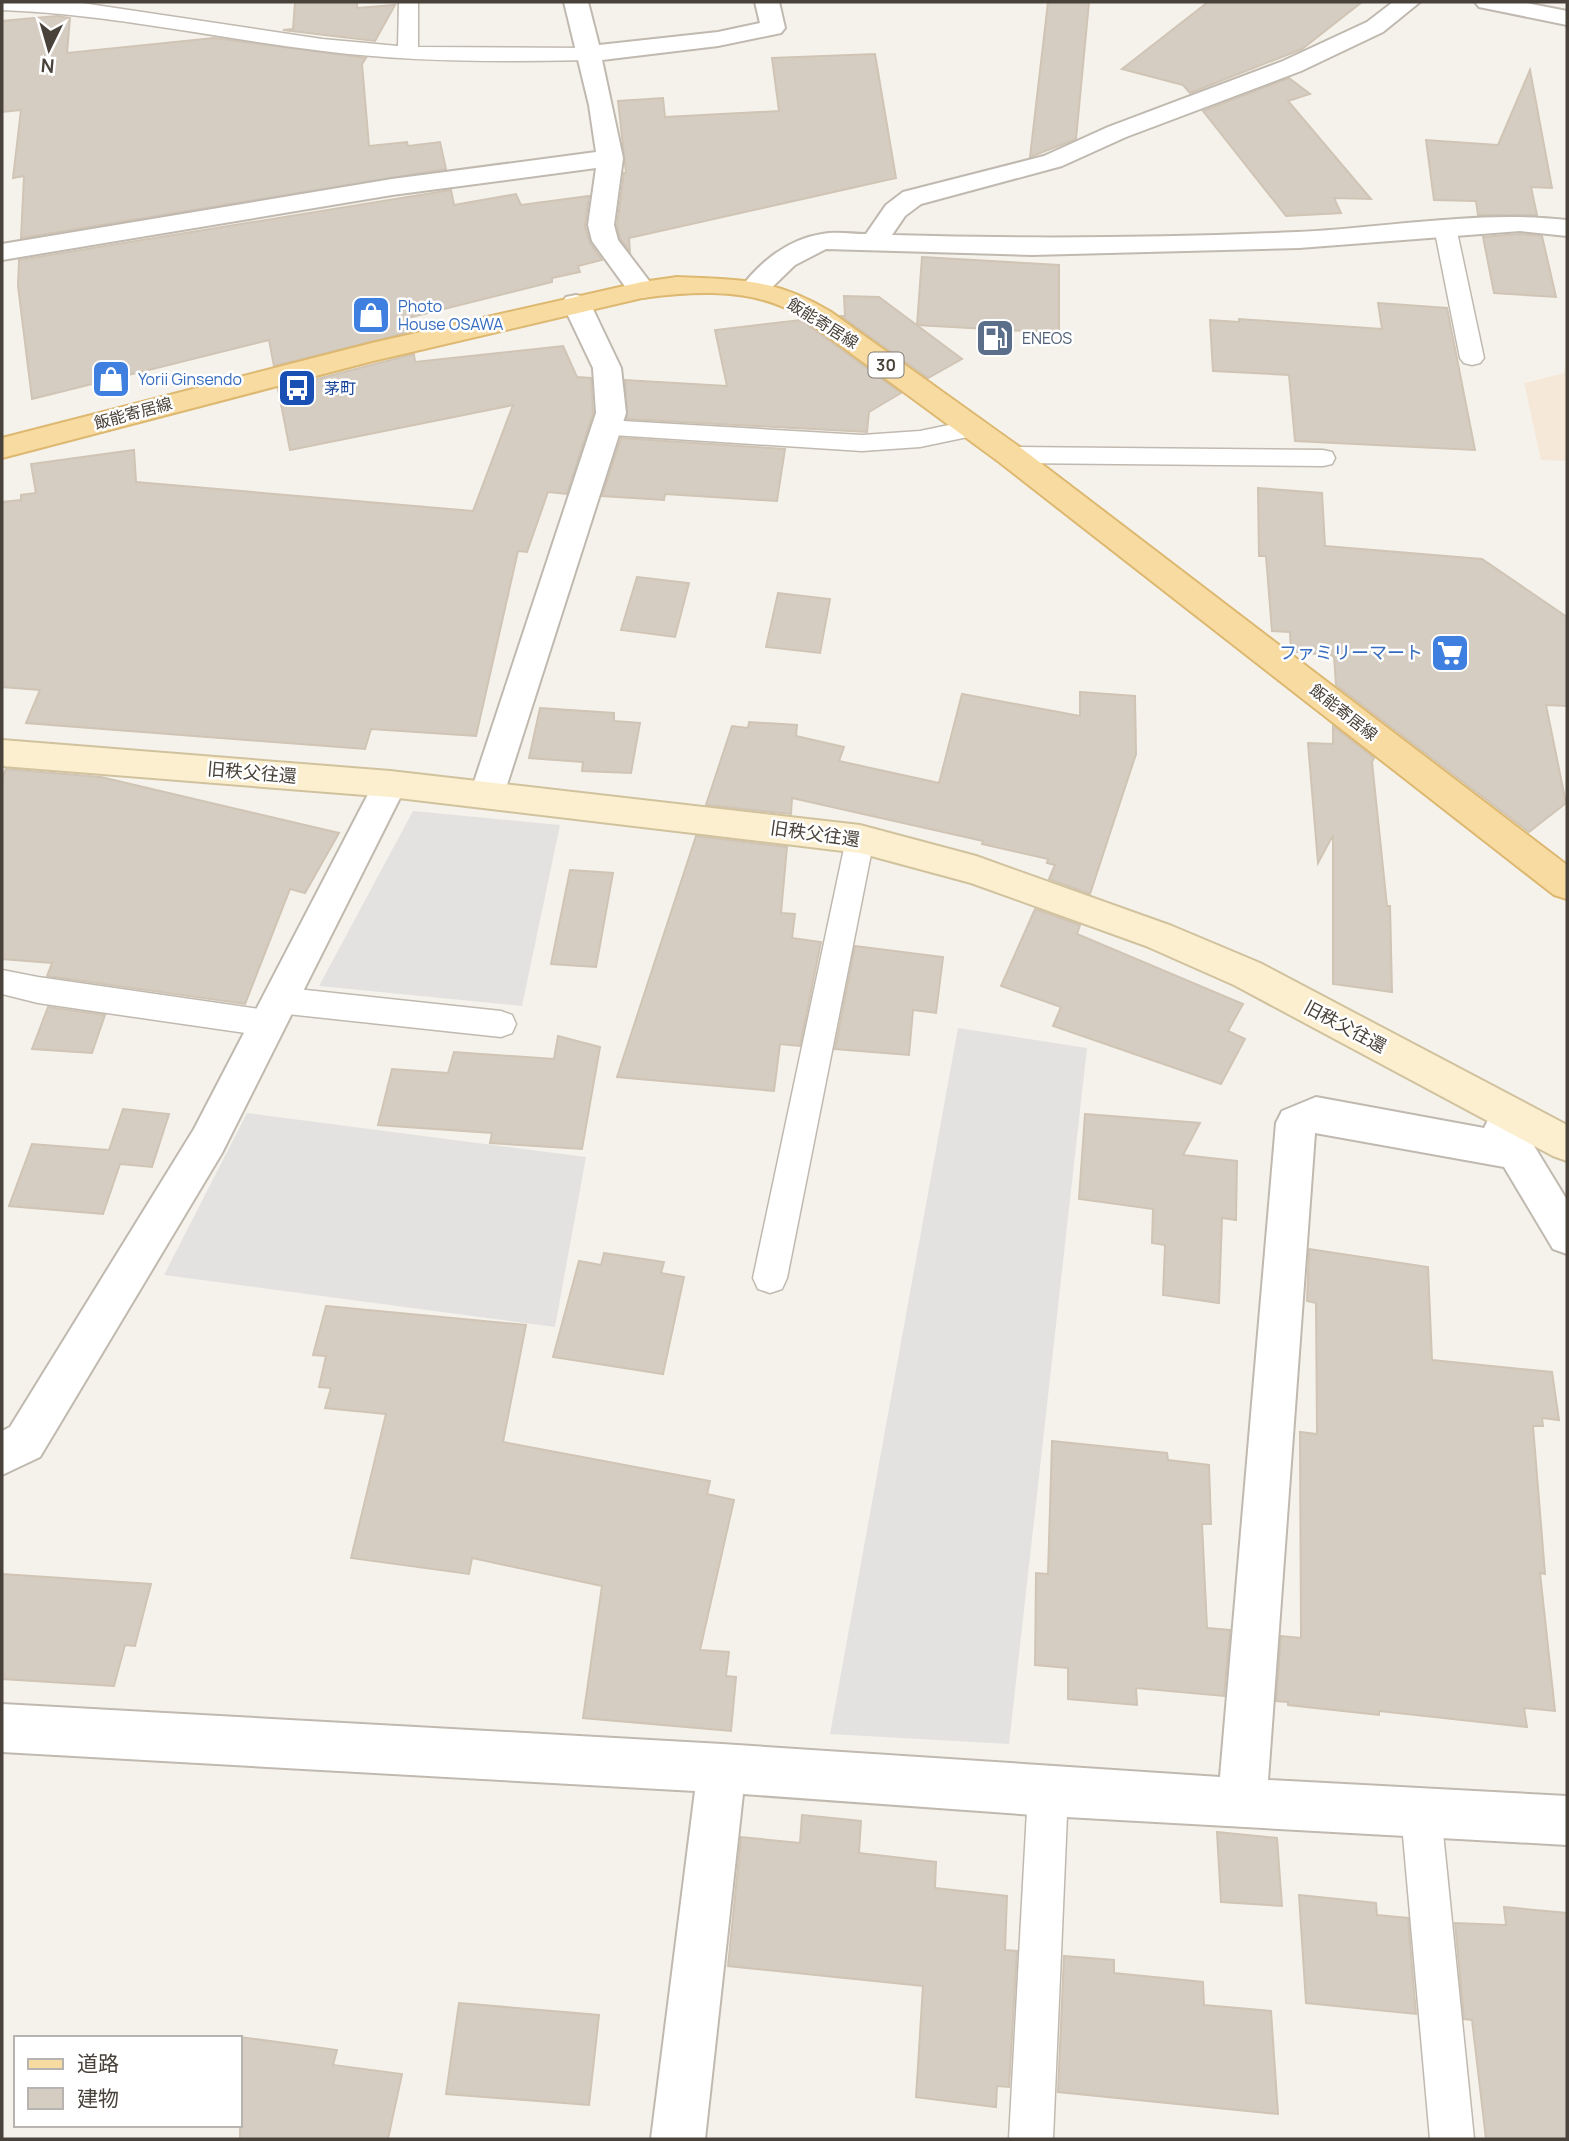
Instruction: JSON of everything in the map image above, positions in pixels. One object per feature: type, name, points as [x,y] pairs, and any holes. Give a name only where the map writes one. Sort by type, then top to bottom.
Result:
[{"type":"main road","name":"飯能寄居線","points":[[2,448],[372,352],[576,303],[677,285],[754,289],[793,301],[821,318],[1010,455],[1567,885]]},
{"type":"street","points":[[576,2],[601,105],[610,158],[601,225],[604,241],[642,290]]},
{"type":"street","points":[[587,54],[718,39],[773,28],[766,2]]},
{"type":"street","points":[[875,241],[895,211],[912,198],[1053,161],[1117,132],[1292,66],[1375,27],[1408,2]]},
{"type":"street","points":[[1487,2],[1567,18]]},
{"type":"street","points":[[2,251],[392,187],[610,158]]},
{"type":"street","points":[[754,289],[772,268],[801,248],[824,241],[1032,247],[1286,241],[1520,223],[1567,228]]},
{"type":"street","points":[[487,794],[611,413],[607,368],[576,303]]},
{"type":"street","name":"旧秩父往還","points":[[2,753],[390,784],[860,839],[976,870],[1159,936],[1247,974],[1567,1144]]},
{"type":"street","points":[[2,1454],[25,1442],[208,1141],[390,784]]},
{"type":"street","points":[[1482,1099],[1518,1152],[1567,1236]]},
{"type":"street","points":[[1242,1803],[1296,1123],[1316,1114],[1518,1152]]},
{"type":"street","points":[[2,1728],[722,1768],[1048,1792],[1567,1821]]},
{"type":"street","points":[[678,2139],[722,1768]]},
{"type":"lane","points":[[408,54],[409,2]]},
{"type":"lane","points":[[2,4],[124,16],[408,54],[587,54]]},
{"type":"lane","points":[[1445,227],[1472,358]]},
{"type":"lane","points":[[606,428],[862,443],[920,439],[973,428]]},
{"type":"lane","points":[[1010,455],[1323,458]]},
{"type":"lane","points":[[770,1278],[860,839]]},
{"type":"lane","points":[[2,982],[38,990],[272,1012],[501,1024]]},
{"type":"lane","points":[[1031,2139],[1048,1792]]},
{"type":"lane","points":[[1421,1814],[1452,2139]]},
{"type":"shaded area","points":[[1567,355],[1567,461],[1541,460],[1524,383],[1564,373]]},
{"type":"shaded area","points":[[413,811],[560,825],[522,1006],[319,986]]},
{"type":"shaded area","points":[[958,1028],[1087,1048],[1009,1744],[830,1734]]},
{"type":"shaded area","points":[[247,1113],[586,1157],[555,1327],[164,1275]]},
{"type":"building","points":[[295,2],[357,2],[357,8],[395,5],[375,41],[283,30],[293,29]]},
{"type":"building","points":[[1048,2],[1089,2],[1076,139],[1030,157]]},
{"type":"building","points":[[1208,2],[1362,2],[1302,49],[1190,93],[1183,85],[1122,69]]},
{"type":"building","points":[[57,16],[70,18],[67,53],[214,38],[366,58],[362,64],[369,146],[407,142],[408,146],[440,142],[446,169],[21,238],[24,176],[13,178],[21,110],[2,112],[2,21]]},
{"type":"building","points":[[875,54],[896,178],[629,238],[630,252],[620,239],[617,225],[626,173],[618,101],[663,98],[665,117],[779,111],[772,58]]},
{"type":"building","points":[[1530,70],[1552,188],[1531,187],[1537,215],[1478,215],[1476,201],[1434,200],[1426,140],[1498,145]]},
{"type":"building","points":[[1289,78],[1310,94],[1288,101],[1371,199],[1334,198],[1341,213],[1286,216],[1203,111]]},
{"type":"building","points":[[451,190],[454,205],[516,194],[521,205],[589,196],[585,226],[590,243],[602,260],[578,266],[580,272],[552,278],[552,282],[408,318],[410,332],[274,366],[269,340],[32,399],[18,286],[19,260]]},
{"type":"building","points":[[1520,234],[1542,236],[1556,297],[1494,293],[1483,237]]},
{"type":"building","points":[[922,257],[1059,265],[1059,333],[917,325]]},
{"type":"building","points":[[844,296],[879,297],[962,359],[928,378],[841,316],[845,316]]},
{"type":"building","points":[[1378,303],[1447,308],[1475,450],[1295,441],[1289,375],[1213,371],[1210,320],[1239,322],[1239,319],[1382,329]]},
{"type":"building","points":[[801,320],[901,393],[869,412],[867,432],[627,419],[625,380],[727,386],[715,330]]},
{"type":"building","points":[[563,346],[577,377],[591,378],[593,413],[567,494],[548,492],[527,552],[518,551],[476,736],[371,729],[365,749],[26,723],[40,690],[2,687],[2,502],[21,500],[21,495],[36,493],[31,464],[134,450],[136,482],[473,511],[513,405],[290,450],[278,389],[414,354],[415,362]]},
{"type":"building","points":[[621,438],[785,449],[777,501],[665,494],[664,500],[602,496]]},
{"type":"building","name":"ファミリーマート","points":[[1258,488],[1322,493],[1325,546],[1482,559],[1567,617],[1567,706],[1546,705],[1566,803],[1529,832],[1336,685],[1334,656],[1291,651],[1290,632],[1272,631],[1266,556],[1259,556]]},
{"type":"building","points":[[637,577],[689,583],[675,637],[621,630]]},
{"type":"building","points":[[778,593],[830,599],[820,653],[766,647]]},
{"type":"building","points":[[1080,692],[1135,696],[1136,754],[1090,894],[1049,879],[1055,865],[1047,863],[1048,859],[982,844],[983,841],[792,798],[791,814],[706,805],[732,726],[748,728],[749,722],[797,725],[796,736],[844,747],[839,761],[939,783],[962,694],[1080,716]]},
{"type":"building","points":[[540,708],[614,713],[614,721],[640,723],[631,773],[582,771],[583,762],[529,758]]},
{"type":"building","points":[[1333,726],[1374,758],[1372,762],[1387,906],[1390,906],[1392,992],[1333,984],[1333,835],[1318,863],[1308,743],[1333,744]]},
{"type":"building","points":[[6,769],[101,777],[339,833],[305,893],[290,889],[245,1004],[47,976],[52,963],[2,959],[2,778]]},
{"type":"building","points":[[696,836],[787,847],[781,913],[795,914],[792,938],[821,942],[800,1046],[780,1044],[774,1091],[617,1077]]},
{"type":"building","points":[[570,870],[613,873],[596,967],[551,964]]},
{"type":"building","points":[[1035,909],[1080,925],[1077,934],[1243,1004],[1228,1031],[1245,1039],[1221,1084],[1053,1026],[1061,1007],[1001,986]]},
{"type":"building","points":[[855,946],[943,957],[936,1013],[913,1010],[909,1055],[835,1049]]},
{"type":"building","points":[[48,1007],[105,1015],[92,1053],[32,1049]]},
{"type":"building","points":[[558,1036],[600,1047],[582,1149],[490,1143],[492,1133],[378,1125],[392,1069],[448,1073],[454,1052],[554,1059]]},
{"type":"building","points":[[123,1109],[169,1114],[152,1167],[120,1164],[103,1214],[9,1206],[32,1144],[109,1150]]},
{"type":"building","points":[[1085,1114],[1200,1123],[1183,1155],[1237,1161],[1236,1220],[1222,1218],[1219,1303],[1163,1295],[1165,1245],[1152,1243],[1153,1209],[1079,1199]]},
{"type":"building","points":[[1309,1249],[1428,1267],[1432,1360],[1552,1372],[1559,1420],[1542,1418],[1543,1426],[1533,1426],[1545,1574],[1540,1573],[1555,1711],[1524,1708],[1527,1727],[1379,1711],[1379,1715],[1288,1705],[1288,1702],[1276,1701],[1281,1636],[1301,1638],[1300,1432],[1317,1434],[1316,1303],[1307,1301]]},
{"type":"building","points":[[604,1253],[664,1262],[661,1273],[684,1277],[663,1374],[553,1357],[579,1261],[601,1265]]},
{"type":"building","points":[[326,1306],[526,1325],[503,1442],[710,1481],[707,1494],[734,1500],[700,1650],[729,1652],[726,1676],[736,1677],[731,1731],[583,1718],[602,1586],[472,1558],[469,1574],[351,1558],[386,1414],[325,1408],[331,1388],[319,1387],[326,1356],[313,1355]]},
{"type":"building","points":[[1052,1441],[1167,1453],[1168,1460],[1209,1465],[1211,1524],[1202,1524],[1207,1628],[1230,1630],[1224,1696],[1136,1688],[1137,1705],[1068,1699],[1068,1668],[1035,1665],[1036,1573],[1048,1574]]},
{"type":"building","points":[[2,1574],[151,1584],[135,1646],[125,1645],[114,1686],[2,1679]]},
{"type":"building","points":[[802,1815],[861,1821],[859,1853],[936,1862],[935,1888],[1007,1896],[1005,1950],[1017,1951],[1009,2087],[997,2086],[996,2107],[916,2097],[923,1986],[728,1966],[741,1837],[800,1843]]},
{"type":"building","points":[[1217,1832],[1277,1838],[1282,1906],[1221,1902]]},
{"type":"building","points":[[1299,1895],[1376,1903],[1377,1915],[1408,1918],[1416,2014],[1306,2003]]},
{"type":"building","points":[[1504,1907],[1567,1913],[1567,2139],[1486,2139],[1472,2020],[1464,2019],[1455,1923],[1506,1925]]},
{"type":"building","points":[[1064,1956],[1114,1960],[1114,1973],[1203,1982],[1204,2005],[1271,2011],[1278,2114],[1058,2092]]},
{"type":"building","points":[[459,2003],[599,2015],[589,2105],[446,2094]]},
{"type":"building","points":[[242,2037],[337,2050],[333,2065],[402,2074],[388,2139],[240,2139]]},
{"type":"place","name":"Photo House OSAWA","points":[[371,315]]},
{"type":"place","name":"ENEOS","points":[[995,338]]},
{"type":"place","name":"Yorii Ginsendo","points":[[111,379]]},
{"type":"place","name":"茅町","points":[[297,388]]},
{"type":"place","name":"ファミリーマート","points":[[1450,653]]}]
